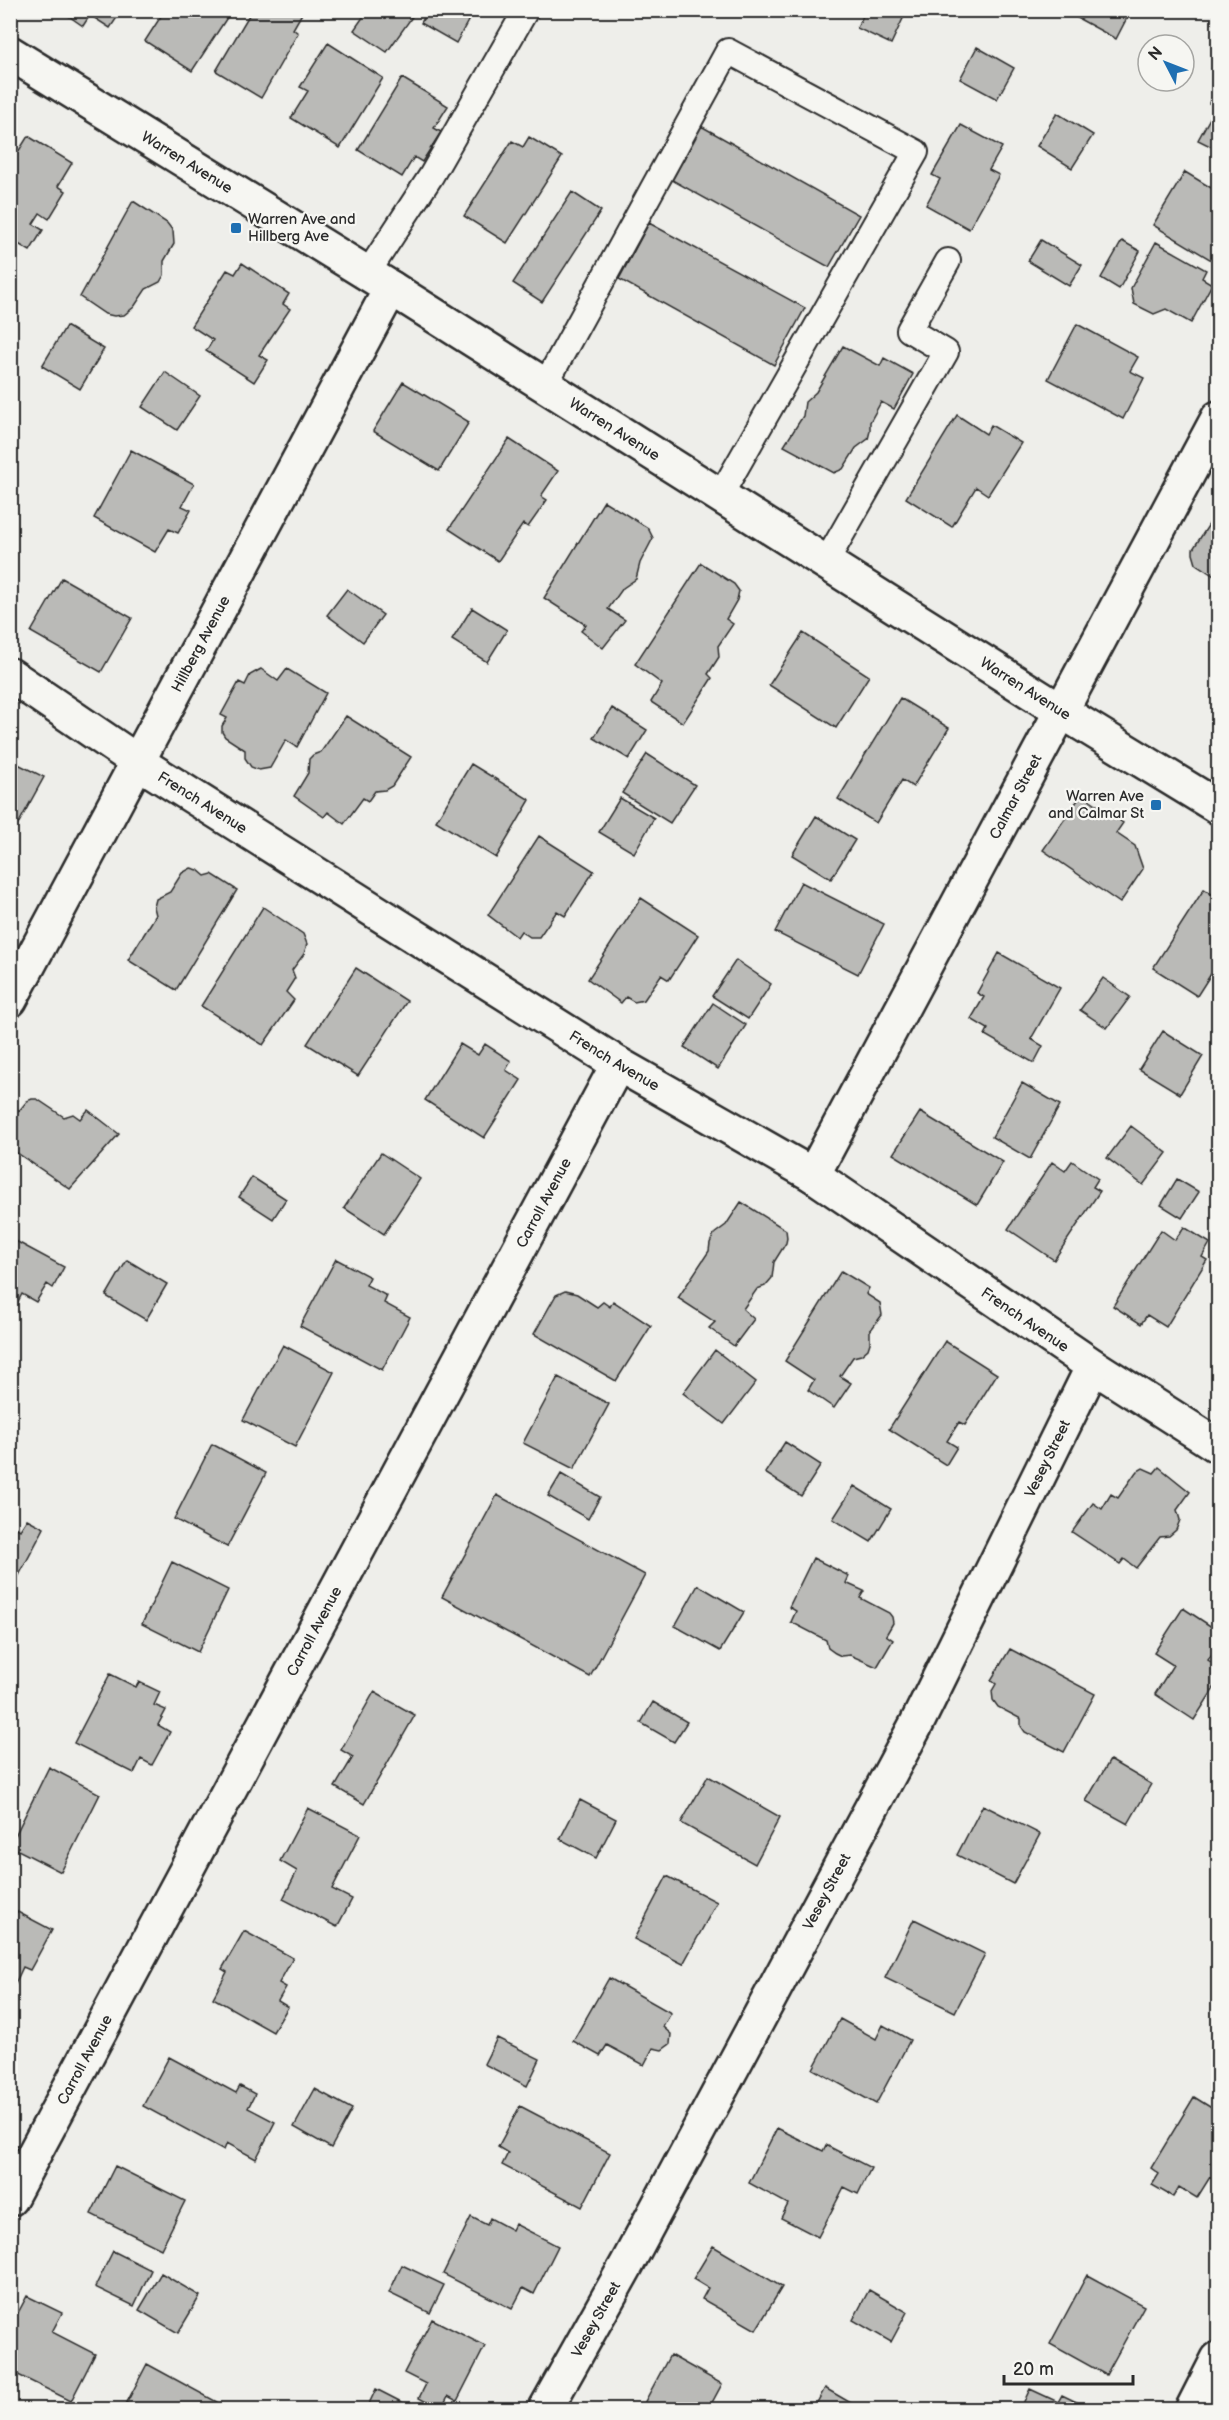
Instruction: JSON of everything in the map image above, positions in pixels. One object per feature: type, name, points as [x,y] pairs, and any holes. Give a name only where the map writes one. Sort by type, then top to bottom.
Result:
[{"type":"street","name":"Warren Avenue","points":[[10,53],[379,281],[1061,711],[1218,807]]},
{"type":"street","name":"Hillberg Avenue","points":[[10,1000],[138,762],[379,281]]},
{"type":"street","name":"Calmar Street","points":[[813,1175],[1218,417]]},
{"type":"street","name":"French Avenue","points":[[10,675],[138,762],[618,1064],[813,1175],[1092,1366],[1218,1446]]},
{"type":"street","name":"Carroll Avenue","points":[[10,2199],[618,1064]]},
{"type":"street","name":"Vesey Street","points":[[544,2409],[627,2264],[917,1723],[1092,1366]]},
{"type":"street","points":[[1192,2409],[1218,2360]]},
{"type":"lane","points":[[379,281],[431,176],[526,10]]},
{"type":"lane","points":[[545,385],[728,51],[916,152],[720,496]]},
{"type":"lane","points":[[826,562],[946,352],[909,330],[948,261]]},
{"type":"building","points":[[60,10],[122,10],[110,28],[90,15],[83,26]]},
{"type":"building","points":[[165,10],[232,10],[192,71],[145,41]]},
{"type":"building","points":[[252,10],[304,10],[293,29],[298,33],[261,98],[216,71]]},
{"type":"building","points":[[368,10],[403,10],[412,17],[387,52],[354,30]]},
{"type":"building","points":[[428,10],[474,10],[456,43],[421,23]]},
{"type":"building","points":[[866,10],[907,10],[891,44],[857,28]]},
{"type":"building","points":[[1063,10],[1131,10],[1116,39]]},
{"type":"building","points":[[328,43],[383,78],[340,148],[291,118],[308,91],[300,87]]},
{"type":"building","points":[[977,47],[1014,68],[997,99],[960,79]]},
{"type":"building","points":[[402,78],[448,106],[434,128],[441,132],[422,162],[414,157],[402,177],[358,150]]},
{"type":"building","points":[[1218,87],[1218,150],[1198,140],[1216,107],[1209,103]]},
{"type":"building","points":[[1057,113],[1093,135],[1072,168],[1037,146]]},
{"type":"building","points":[[961,125],[1002,147],[989,170],[999,175],[969,229],[926,205],[940,179],[932,175]]},
{"type":"building","points":[[701,126],[859,215],[829,267],[672,180]]},
{"type":"building","points":[[28,136],[72,163],[58,186],[66,191],[49,219],[40,213],[33,224],[43,230],[30,251],[10,239],[10,165]]},
{"type":"building","points":[[529,137],[562,157],[507,243],[464,216],[512,141],[523,147]]},
{"type":"building","points":[[1185,172],[1218,192],[1218,264],[1153,225]]},
{"type":"building","points":[[572,192],[601,211],[542,302],[513,283]]},
{"type":"building","points":[[133,201],[167,223],[173,231],[174,244],[164,261],[164,275],[160,282],[146,289],[134,307],[124,315],[114,316],[105,314],[80,297]]},
{"type":"building","points":[[649,223],[805,308],[774,365],[619,279]]},
{"type":"building","points":[[1041,240],[1082,265],[1069,286],[1028,261]]},
{"type":"building","points":[[1122,241],[1140,251],[1119,289],[1101,278]]},
{"type":"building","points":[[1156,242],[1206,270],[1202,278],[1212,284],[1191,323],[1166,309],[1154,314],[1134,304],[1131,288]]},
{"type":"building","points":[[242,263],[289,294],[283,304],[290,309],[259,355],[268,360],[254,382],[206,351],[213,340],[191,326],[227,270],[235,274]]},
{"type":"building","points":[[1077,324],[1138,357],[1130,371],[1144,378],[1123,419],[1048,379]]},
{"type":"building","points":[[66,326],[104,349],[80,389],[42,366]]},
{"type":"building","points":[[843,346],[880,366],[884,358],[913,374],[894,409],[881,402],[870,422],[868,439],[856,448],[843,469],[834,473],[784,446],[803,416],[805,402],[816,392]]},
{"type":"building","points":[[165,372],[200,396],[177,430],[142,407]]},
{"type":"building","points":[[403,382],[469,422],[439,471],[373,431]]},
{"type":"building","points":[[957,415],[986,434],[991,425],[1021,443],[988,495],[976,487],[952,527],[906,498]]},
{"type":"building","points":[[509,439],[558,471],[541,496],[547,500],[528,527],[523,524],[498,561],[449,529]]},
{"type":"building","points":[[131,450],[194,484],[182,506],[191,510],[178,533],[169,529],[155,552],[94,518]]},
{"type":"building","points":[[604,501],[648,528],[653,538],[640,563],[636,579],[623,588],[608,609],[625,620],[603,648],[581,631],[586,625],[544,598]]},
{"type":"building","points":[[1217,512],[1218,584],[1214,576],[1196,564],[1193,554],[1193,549]]},
{"type":"building","points":[[701,563],[734,584],[739,591],[737,600],[726,619],[733,624],[718,646],[719,657],[708,674],[712,678],[683,723],[651,702],[662,684],[635,664]]},
{"type":"building","points":[[62,578],[132,618],[101,672],[31,632]]},
{"type":"building","points":[[347,589],[383,615],[363,642],[327,615]]},
{"type":"building","points":[[472,608],[507,630],[487,662],[452,640]]},
{"type":"building","points":[[803,633],[869,676],[836,728],[769,685]]},
{"type":"building","points":[[261,669],[278,681],[287,669],[326,693],[297,747],[286,740],[270,768],[259,770],[251,767],[245,758],[245,750],[225,737],[222,726],[227,718],[221,715],[239,682],[245,685],[250,675]]},
{"type":"building","points":[[900,698],[949,728],[913,787],[902,780],[876,823],[838,799]]},
{"type":"building","points":[[612,708],[647,730],[629,759],[594,738]]},
{"type":"building","points":[[346,716],[411,757],[392,786],[385,790],[375,791],[368,801],[363,798],[344,824],[328,812],[324,817],[294,796],[308,773],[309,759],[321,752]]},
{"type":"building","points":[[647,754],[695,785],[670,823],[622,793]]},
{"type":"building","points":[[10,760],[44,777],[10,839]]},
{"type":"building","points":[[471,764],[530,800],[496,858],[436,821]]},
{"type":"building","points":[[1082,794],[1123,823],[1116,833],[1135,846],[1143,869],[1120,903],[1043,850]]},
{"type":"building","points":[[620,798],[654,818],[634,853],[599,832]]},
{"type":"building","points":[[816,816],[855,840],[831,879],[792,855]]},
{"type":"building","points":[[539,836],[594,871],[565,916],[557,911],[539,937],[530,937],[521,931],[517,937],[488,915]]},
{"type":"building","points":[[191,868],[205,876],[212,874],[237,890],[176,990],[128,960],[156,915],[154,907],[156,899],[170,892],[182,873]]},
{"type":"building","points":[[801,882],[884,924],[858,974],[775,932]]},
{"type":"building","points":[[1204,889],[1218,898],[1218,967],[1216,966],[1197,996],[1153,968]]},
{"type":"building","points":[[641,898],[698,935],[669,980],[661,975],[644,1000],[634,1002],[626,997],[621,1003],[588,979]]},
{"type":"building","points":[[263,907],[303,934],[307,944],[304,954],[292,970],[295,978],[286,992],[294,1000],[263,1045],[201,1006]]},
{"type":"building","points":[[999,953],[1060,988],[1031,1039],[1043,1046],[1034,1063],[985,1035],[988,1029],[971,1019],[984,997],[977,993]]},
{"type":"building","points":[[736,960],[771,984],[748,1019],[712,996]]},
{"type":"building","points":[[356,968],[407,1001],[358,1076],[307,1044]]},
{"type":"building","points":[[1103,978],[1130,997],[1107,1028],[1080,1010]]},
{"type":"building","points":[[713,1003],[746,1025],[718,1069],[684,1047]]},
{"type":"building","points":[[1163,1031],[1203,1056],[1180,1094],[1139,1069]]},
{"type":"building","points":[[460,1044],[478,1055],[485,1044],[511,1061],[506,1070],[521,1080],[484,1138],[425,1100]]},
{"type":"building","points":[[1022,1083],[1060,1105],[1030,1159],[992,1137]]},
{"type":"building","points":[[37,1099],[64,1117],[73,1114],[80,1119],[88,1110],[119,1134],[70,1189],[10,1148],[10,1109],[13,1106],[19,1111],[27,1101]]},
{"type":"building","points":[[920,1112],[1003,1162],[977,1205],[893,1154]]},
{"type":"building","points":[[1131,1126],[1167,1153],[1143,1185],[1107,1158]]},
{"type":"building","points":[[381,1153],[420,1179],[384,1234],[344,1208]]},
{"type":"building","points":[[1072,1161],[1098,1179],[1093,1187],[1100,1191],[1054,1260],[1008,1229],[1052,1162],[1065,1171]]},
{"type":"building","points":[[252,1177],[286,1199],[273,1219],[239,1197]]},
{"type":"building","points":[[1177,1179],[1199,1192],[1182,1218],[1161,1205]]},
{"type":"building","points":[[741,1202],[786,1230],[787,1238],[774,1262],[772,1278],[765,1286],[757,1289],[743,1309],[754,1319],[734,1346],[709,1328],[715,1322],[678,1298],[709,1251],[714,1234],[726,1225]]},
{"type":"building","points":[[1184,1227],[1210,1243],[1202,1257],[1207,1260],[1166,1327],[1147,1315],[1141,1324],[1113,1306],[1161,1230],[1175,1240]]},
{"type":"building","points":[[10,1238],[64,1267],[53,1288],[47,1284],[36,1302],[22,1294],[15,1307],[10,1305]]},
{"type":"building","points":[[336,1259],[370,1277],[366,1285],[387,1296],[384,1303],[410,1317],[382,1370],[300,1326]]},
{"type":"building","points":[[127,1260],[167,1284],[146,1320],[106,1296]]},
{"type":"building","points":[[841,1271],[869,1288],[866,1294],[880,1303],[882,1315],[870,1331],[868,1349],[861,1355],[853,1357],[840,1376],[851,1383],[834,1408],[808,1390],[814,1380],[785,1361]]},
{"type":"building","points":[[565,1291],[577,1294],[597,1307],[603,1302],[610,1307],[613,1301],[651,1326],[616,1381],[534,1334],[556,1295]]},
{"type":"building","points":[[945,1341],[997,1374],[965,1425],[959,1422],[947,1441],[957,1447],[946,1465],[889,1429]]},
{"type":"building","points":[[283,1345],[334,1372],[295,1447],[243,1420]]},
{"type":"building","points":[[715,1350],[756,1382],[724,1424],[683,1393]]},
{"type":"building","points":[[558,1377],[609,1404],[574,1469],[523,1443]]},
{"type":"building","points":[[785,1442],[821,1465],[801,1496],[765,1473]]},
{"type":"building","points":[[212,1444],[266,1473],[227,1547],[174,1519]]},
{"type":"building","points":[[1159,1467],[1190,1492],[1177,1510],[1180,1520],[1176,1530],[1169,1536],[1160,1537],[1136,1568],[1124,1559],[1120,1564],[1072,1532],[1093,1503],[1102,1509],[1111,1494],[1118,1498],[1136,1472],[1143,1468],[1154,1473]]},
{"type":"building","points":[[561,1474],[600,1497],[588,1519],[548,1496]]},
{"type":"building","points":[[854,1486],[891,1509],[871,1542],[833,1519]]},
{"type":"building","points":[[497,1495],[645,1575],[590,1677],[442,1597]]},
{"type":"building","points":[[27,1519],[44,1528],[16,1581],[10,1578],[10,1524],[20,1530]]},
{"type":"building","points":[[813,1558],[849,1576],[846,1583],[864,1591],[860,1598],[889,1613],[892,1617],[893,1623],[886,1635],[893,1640],[877,1667],[850,1655],[841,1656],[835,1653],[828,1648],[826,1640],[791,1622],[796,1611],[789,1607]]},
{"type":"building","points":[[172,1562],[228,1590],[198,1652],[142,1624]]},
{"type":"building","points":[[698,1585],[744,1612],[720,1651],[675,1626]]},
{"type":"building","points":[[1183,1608],[1218,1631],[1218,1645],[1208,1660],[1218,1667],[1218,1682],[1194,1720],[1155,1694],[1173,1665],[1154,1653]]},
{"type":"building","points":[[1010,1649],[1095,1694],[1064,1752],[1025,1732],[1021,1726],[1021,1719],[998,1707],[993,1700],[992,1691],[996,1684],[991,1680]]},
{"type":"building","points":[[110,1674],[136,1687],[139,1682],[160,1692],[154,1705],[166,1710],[158,1725],[170,1732],[152,1765],[141,1759],[134,1773],[74,1743]]},
{"type":"building","points":[[374,1692],[415,1715],[364,1804],[335,1787],[353,1757],[341,1750]]},
{"type":"building","points":[[653,1702],[687,1722],[674,1742],[641,1723]]},
{"type":"building","points":[[1110,1760],[1151,1784],[1128,1824],[1086,1801]]},
{"type":"building","points":[[49,1767],[100,1794],[61,1872],[10,1846]]},
{"type":"building","points":[[708,1776],[780,1817],[755,1864],[681,1823]]},
{"type":"building","points":[[580,1800],[616,1819],[596,1858],[560,1839]]},
{"type":"building","points":[[983,1805],[1040,1834],[1013,1884],[957,1855]]},
{"type":"building","points":[[308,1808],[360,1835],[332,1889],[352,1899],[337,1927],[283,1899],[297,1871],[280,1861]]},
{"type":"building","points":[[667,1876],[717,1902],[683,1964],[634,1939]]},
{"type":"building","points":[[10,1908],[52,1930],[30,1970],[23,1967],[15,1984],[10,1981]]},
{"type":"building","points":[[914,1919],[985,1954],[955,2012],[885,1978]]},
{"type":"building","points":[[244,1931],[293,1958],[279,1983],[286,1987],[278,2001],[288,2007],[273,2032],[213,1998],[227,1972],[222,1969]]},
{"type":"building","points":[[609,1978],[671,2013],[663,2027],[671,2034],[670,2044],[662,2050],[653,2048],[644,2065],[607,2045],[600,2056],[573,2041]]},
{"type":"building","points":[[840,2019],[876,2039],[883,2025],[910,2040],[876,2104],[813,2069]]},
{"type":"building","points":[[497,2038],[540,2059],[527,2086],[484,2064]]},
{"type":"building","points":[[169,2057],[236,2093],[240,2086],[255,2094],[248,2108],[275,2122],[256,2159],[227,2143],[224,2150],[143,2106]]},
{"type":"building","points":[[315,2089],[352,2109],[331,2148],[294,2127]]},
{"type":"building","points":[[1194,2097],[1218,2112],[1218,2158],[1216,2162],[1218,2163],[1218,2182],[1210,2177],[1197,2198],[1179,2187],[1173,2197],[1152,2185],[1159,2174],[1151,2168]]},
{"type":"building","points":[[520,2106],[610,2153],[582,2207],[502,2165],[508,2153],[498,2147]]},
{"type":"building","points":[[777,2128],[823,2151],[826,2145],[871,2168],[858,2194],[844,2187],[818,2237],[781,2218],[788,2204],[749,2183]]},
{"type":"building","points":[[115,2166],[185,2201],[161,2249],[91,2214]]},
{"type":"building","points":[[471,2217],[487,2225],[490,2218],[512,2230],[515,2224],[558,2246],[534,2294],[523,2288],[512,2309],[443,2274]]},
{"type":"building","points":[[713,2246],[782,2287],[756,2330],[702,2299],[708,2288],[693,2279]]},
{"type":"building","points":[[113,2251],[151,2270],[134,2306],[95,2287]]},
{"type":"building","points":[[402,2265],[444,2285],[430,2313],[389,2293]]},
{"type":"building","points":[[161,2273],[200,2296],[178,2333],[139,2310]]},
{"type":"building","points":[[1087,2275],[1144,2306],[1106,2375],[1050,2344]]},
{"type":"building","points":[[869,2290],[907,2312],[891,2342],[853,2320]]},
{"type":"building","points":[[27,2296],[62,2313],[52,2332],[95,2354],[71,2401],[10,2371],[10,2328]]},
{"type":"building","points":[[432,2319],[485,2346],[457,2401],[448,2396],[441,2410],[419,2398],[426,2384],[404,2373]]},
{"type":"building","points":[[670,2355],[722,2384],[708,2410],[641,2409]]},
{"type":"building","points":[[147,2364],[217,2402],[213,2410],[123,2410]]},
{"type":"building","points":[[825,2388],[863,2410],[813,2410]]},
{"type":"building","points":[[376,2389],[417,2410],[366,2410]]},
{"type":"building","points":[[1030,2389],[1058,2402],[1062,2395],[1089,2408],[1020,2410]]},
{"type":"place","name":"Warren Ave and Hillberg Ave","points":[[236,228]]},
{"type":"place","name":"Warren Ave and Calmar St","points":[[1156,805]]}]
